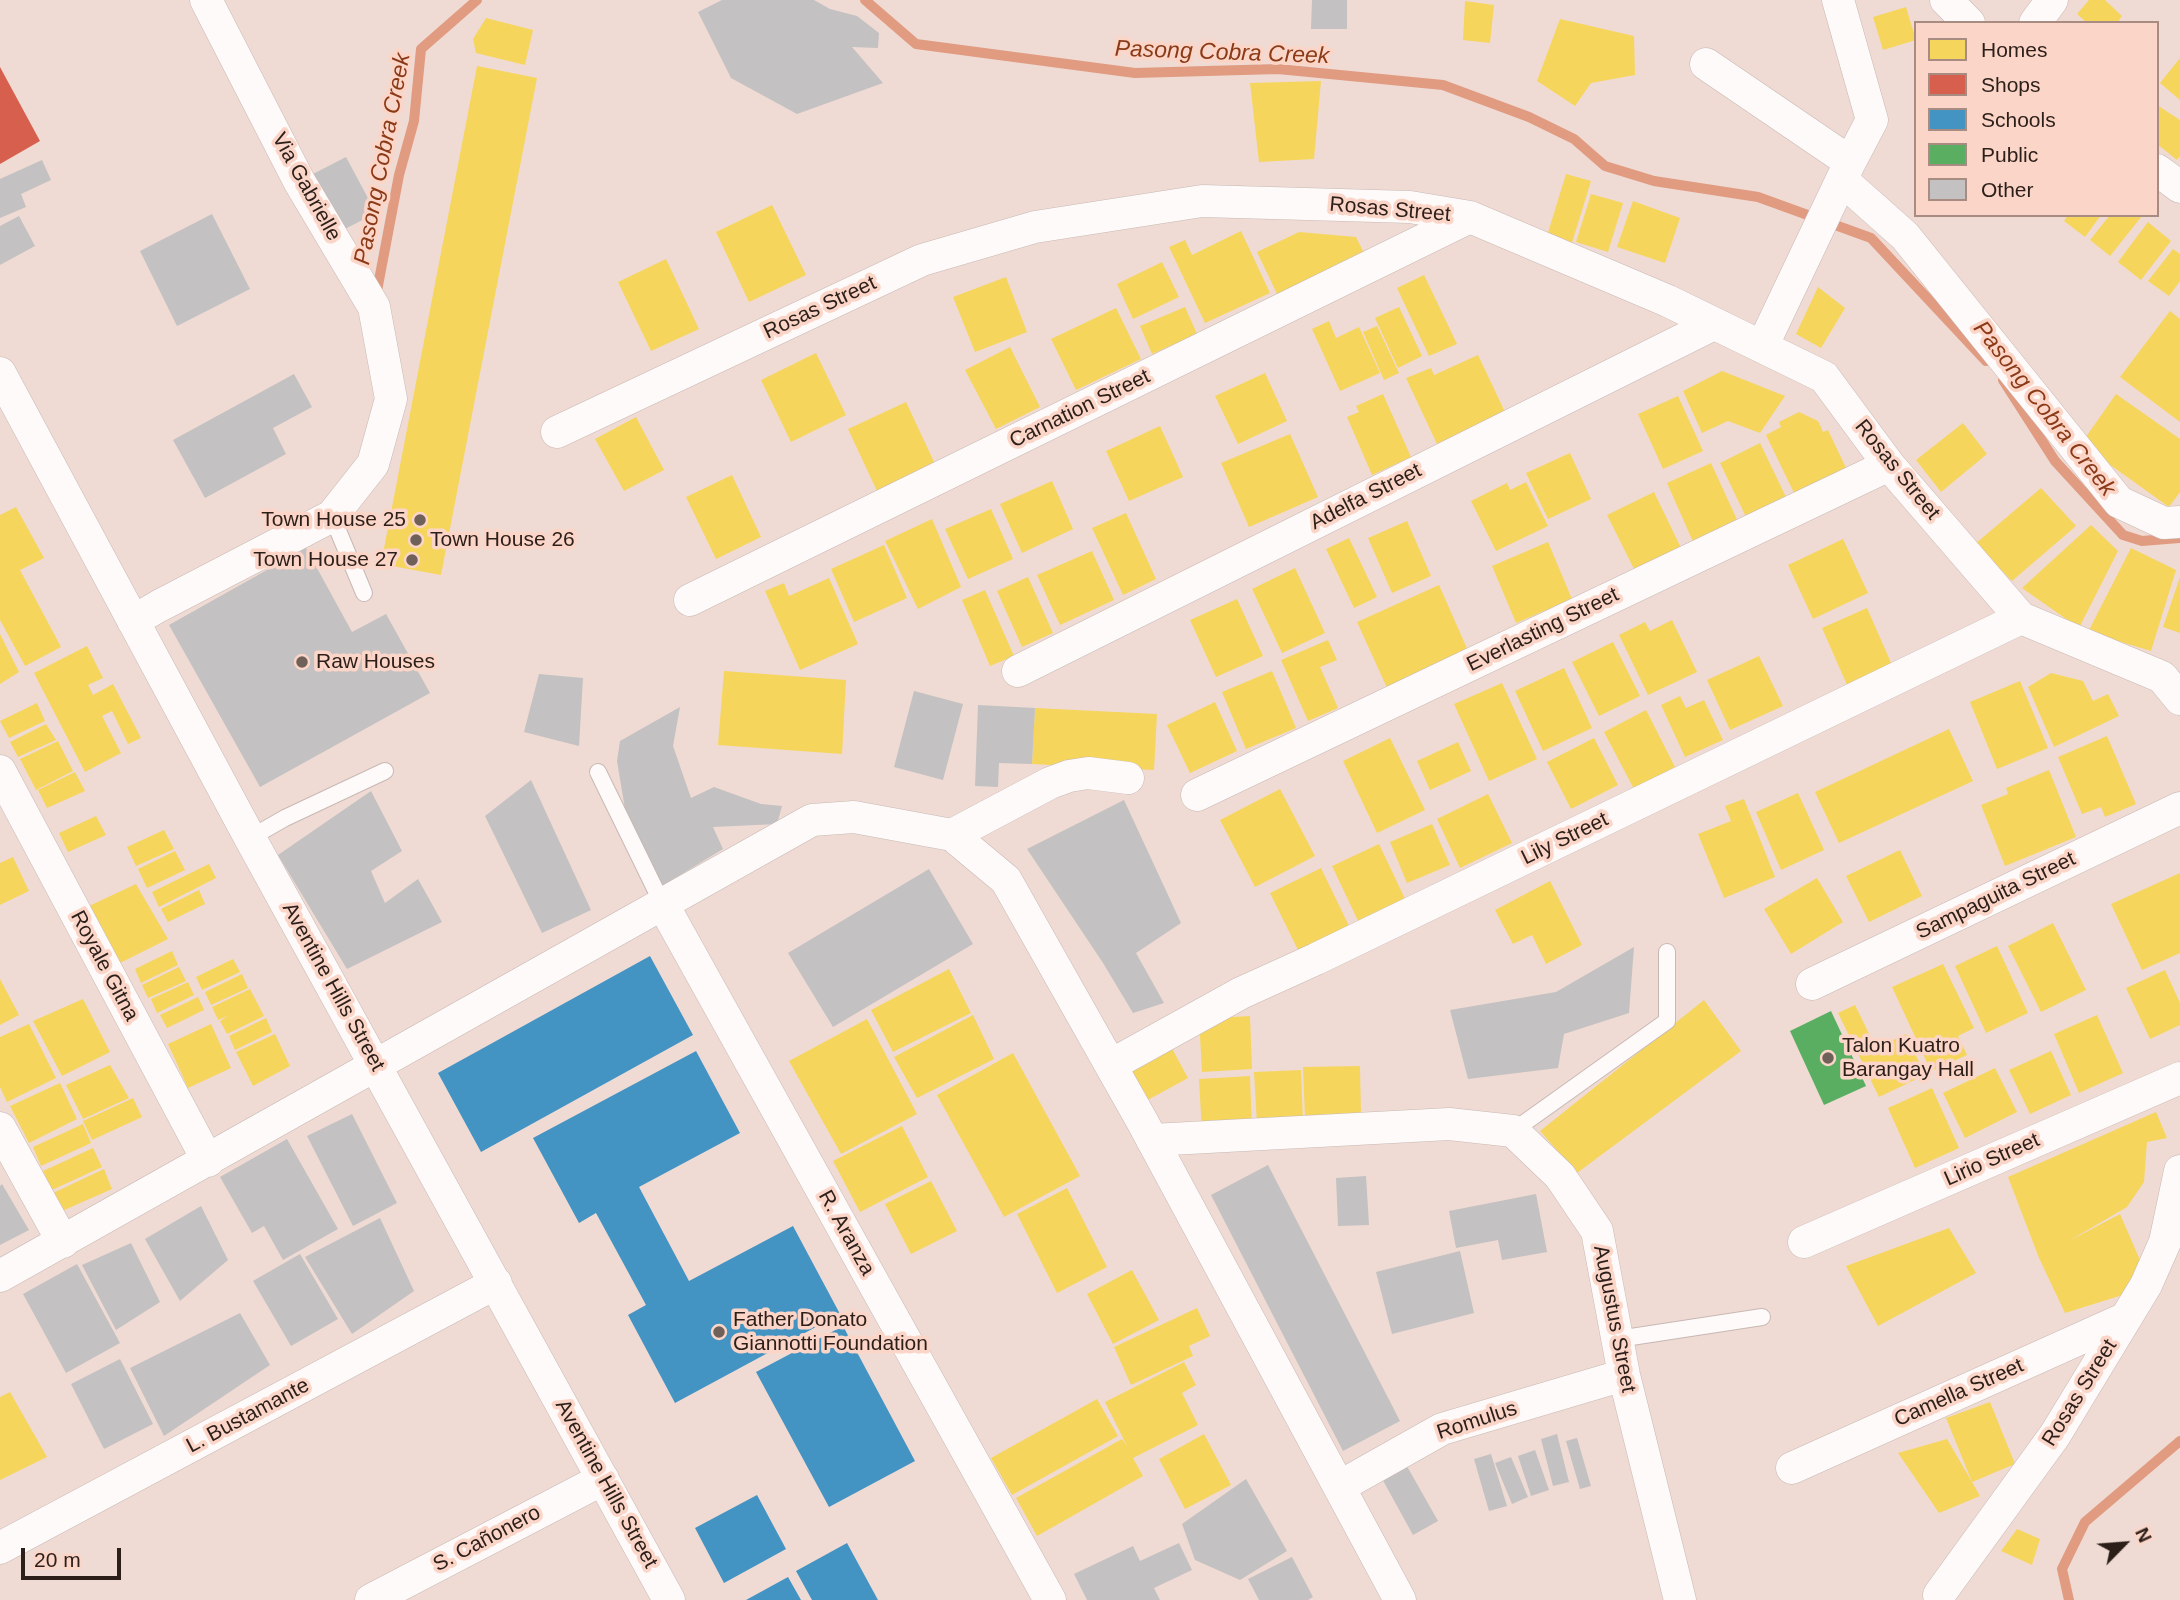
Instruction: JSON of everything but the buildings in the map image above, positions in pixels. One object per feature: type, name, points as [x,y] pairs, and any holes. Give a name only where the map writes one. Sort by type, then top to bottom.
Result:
[{"type":"street","name":"Via Gabrielle","points":[[133,621],[332,516],[373,464],[391,399],[374,307],[299,181],[206,0]]},
{"type":"street","points":[[1762,347],[1872,120],[1839,0]]},
{"type":"street","points":[[1946,0],[1967,21]]},
{"type":"street","points":[[2036,21],[2052,0]]},
{"type":"street","points":[[1706,64],[1905,236],[2119,502],[2164,523],[2180,522]]},
{"type":"street","points":[[2159,171],[2180,187]]},
{"type":"street","name":"Rosas Street","points":[[557,432],[922,260],[1035,227],[1202,201],[1410,207],[1470,217],[1668,301],[1824,377],[1888,465],[2021,618],[2162,677],[2180,699]]},
{"type":"street","name":"Carnation Street","points":[[690,600],[1470,217]]},
{"type":"street","name":"Adelfa Street","points":[[1018,671],[1714,324]]},
{"type":"street","name":"Aventine Hills Street","points":[[0,373],[250,838],[669,1600]]},
{"type":"street","name":"Everlasting Street","points":[[1197,795],[1888,465]]},
{"type":"street","name":"Lily Street","points":[[1111,1065],[1241,993],[2021,618]]},
{"type":"street","name":"Royale Gitna","points":[[0,771],[208,1161]]},
{"type":"street","points":[[952,835],[1050,783],[1069,776],[1088,774],[1128,778]]},
{"type":"street","name":"Sampaguita Street","points":[[1812,984],[2180,808]]},
{"type":"street","points":[[0,1276],[812,820],[854,817],[952,835],[1006,880],[1111,1065],[1400,1600]]},
{"type":"street","name":"R. Aranza","points":[[662,903],[1049,1600]]},
{"type":"street","name":"Lirio Street","points":[[1804,1242],[2180,1078]]},
{"type":"street","points":[[1152,1140],[1448,1124],[1513,1131]]},
{"type":"street","points":[[0,1128],[63,1242]]},
{"type":"street","name":"Augustus Street","points":[[1513,1131],[1560,1176],[1597,1231],[1624,1375],[1680,1600]]},
{"type":"street","name":"Rosas Street","points":[[1939,1595],[2055,1435],[2146,1285],[2165,1242],[2180,1171]]},
{"type":"street","name":"L. Bustamante","points":[[0,1548],[496,1283]]},
{"type":"street","name":"Camella Street","points":[[1792,1468],[2126,1318]]},
{"type":"street","name":"Romulus","points":[[1339,1487],[1442,1429],[1624,1375]]},
{"type":"street","name":"S. Cañonero","points":[[371,1600],[603,1479]]},
{"type":"lane","points":[[332,516],[365,593]]},
{"type":"lane","points":[[250,838],[285,818],[385,771]]},
{"type":"lane","points":[[598,772],[662,903]]},
{"type":"lane","points":[[1513,1131],[1667,1021],[1667,952]]},
{"type":"lane","points":[[1618,1339],[1762,1317]]},
{"type":"waterway","name":"Pasong Cobra Creek","points":[[376,296],[399,175],[414,121],[421,49],[477,0]]},
{"type":"waterway","name":"Pasong Cobra Creek","points":[[865,0],[916,44],[1135,73],[1278,69],[1443,85],[1529,117],[1574,139],[1605,166],[1654,181],[1758,197],[1871,238],[1986,361]]},
{"type":"waterway","name":"Pasong Cobra Creek","points":[[2003,380],[2055,461],[2123,535],[2142,541],[2179,538]]},
{"type":"waterway","name":"Pasong Cobra Creek","points":[[2069,1600],[2062,1569],[2085,1522],[2180,1441]]},
{"type":"place","name":"Town House 25","points":[[420,520]]},
{"type":"place","name":"Town House 26","points":[[416,540]]},
{"type":"place","name":"Town House 27","points":[[412,560]]},
{"type":"place","name":"Raw Houses","points":[[302,662]]},
{"type":"place","name":"Talon Kuatro Barangay Hall","points":[[1828,1058]]},
{"type":"place","name":"Father Donato Giannotti Foundation","points":[[719,1332]]}]
